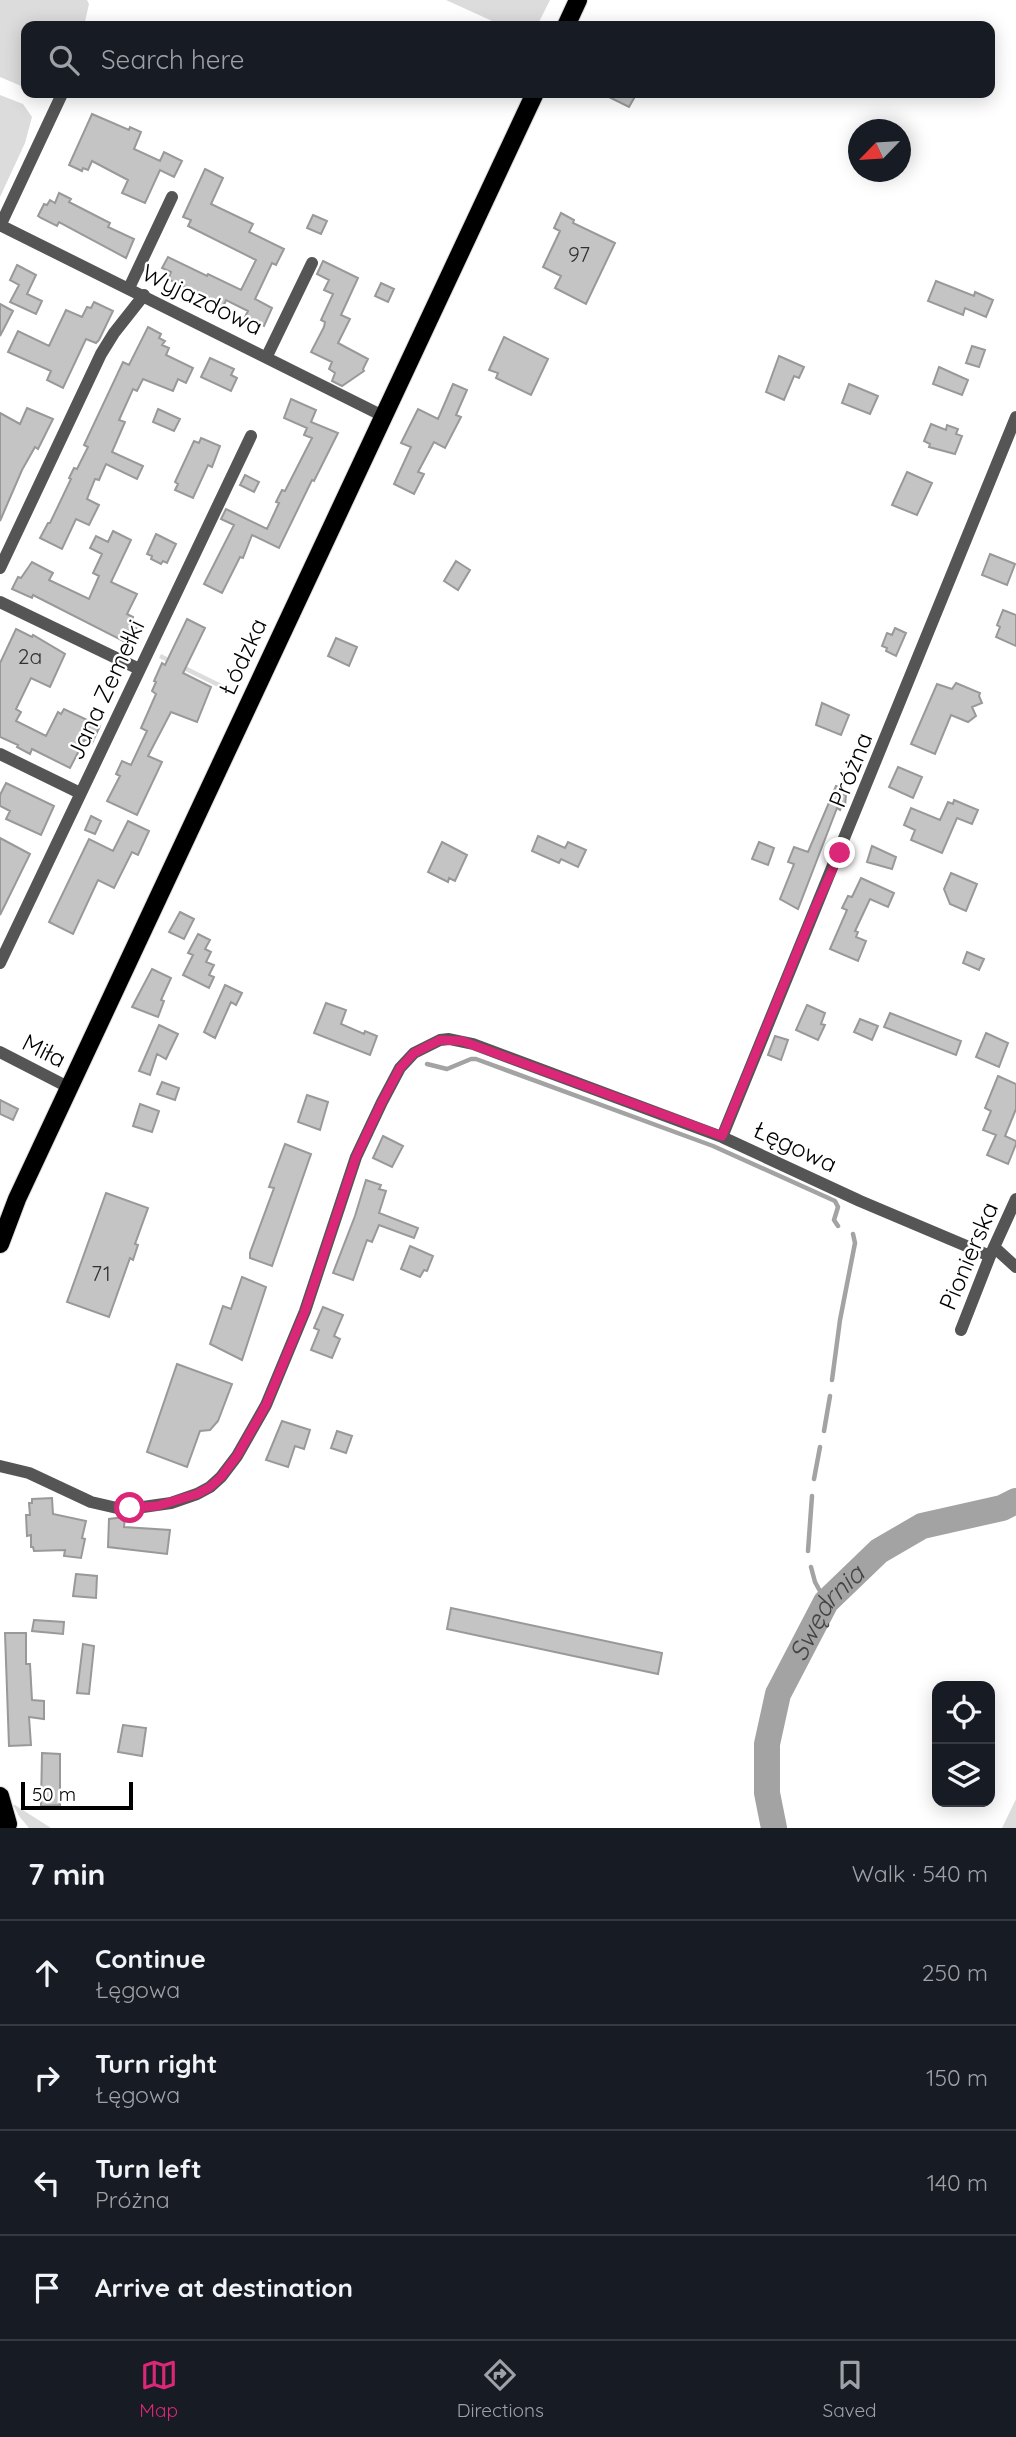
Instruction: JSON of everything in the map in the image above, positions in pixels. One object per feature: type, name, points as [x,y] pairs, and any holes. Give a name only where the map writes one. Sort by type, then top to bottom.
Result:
[{"type":"main road","points":[[568,21],[578,0]]},
{"type":"main road","name":"Łódzka","points":[[0,1244],[17,1199],[68,1087],[533,98]]},
{"type":"main road","points":[[0,1796],[8,1824]]},
{"type":"street","points":[[0,225],[60,98]]},
{"type":"street","points":[[129,288],[172,197]]},
{"type":"street","name":"Wyjazdowa","points":[[0,225],[383,416]]},
{"type":"street","points":[[267,356],[312,263]]},
{"type":"street","points":[[0,568],[101,354],[144,295]]},
{"type":"street","name":"Próżna","points":[[722,1136],[1016,417]]},
{"type":"street","name":"Jana Zemełki","points":[[0,963],[251,436]]},
{"type":"street","points":[[0,602],[139,669]]},
{"type":"street","points":[[0,754],[80,793]]},
{"type":"street","name":"Łęgowa","points":[[0,1465],[29,1473],[91,1502],[117,1508],[150,1507],[178,1501],[210,1487],[221,1477],[249,1436],[277,1379],[310,1299],[356,1157],[382,1102],[400,1068],[414,1053],[428,1045],[449,1039],[473,1044],[722,1136],[860,1200],[992,1252],[1016,1267]]},
{"type":"street","name":"Miła","points":[[0,1052],[68,1087]]},
{"type":"street","name":"Pionierska","points":[[961,1330],[1016,1199]]},
{"type":"shaded area","points":[[0,0],[87,0],[89,4],[85,21],[21,21],[21,86],[0,77]]},
{"type":"shaded area","points":[[446,0],[550,0],[540,21],[492,21]]},
{"type":"shaded area","points":[[0,95],[23,104],[32,117],[25,143],[0,197]]},
{"type":"shaded area","points":[[161,654],[230,688],[228,692],[159,658]]},
{"type":"shaded area","points":[[1016,1799],[1016,1828],[1002,1828]]},
{"type":"shaded area","points":[[15,1805],[51,1828],[29,1828]]},
{"type":"building","points":[[611,98],[634,98],[629,107]]},
{"type":"building","points":[[92,114],[129,130],[130,127],[141,132],[134,149],[160,161],[164,152],[182,161],[174,177],[160,170],[145,203],[122,193],[128,180],[92,161],[88,170],[83,168],[82,171],[69,165]]},
{"type":"building","points":[[205,169],[223,178],[211,204],[253,224],[249,232],[284,249],[276,265],[272,263],[255,299],[272,308],[264,326],[245,317],[248,311],[226,300],[223,307],[168,279],[171,272],[162,268],[168,257],[241,290],[256,260],[188,226],[191,220],[183,217]]},
{"type":"building","points":[[59,193],[71,199],[69,202],[110,223],[108,227],[134,239],[126,258],[59,222],[57,226],[38,216],[44,204],[47,205],[50,200],[55,203]]},
{"type":"building","points":[[561,213],[574,220],[573,223],[615,243],[586,304],[555,288],[561,276],[543,267],[560,231],[554,228]]},
{"type":"building","points":[[313,215],[327,221],[321,234],[307,228]]},
{"type":"building","points":[[323,261],[358,278],[341,315],[350,319],[338,343],[368,359],[364,371],[342,386],[332,381],[335,373],[329,369],[332,362],[311,352],[324,327],[325,322],[321,320],[333,294],[324,290],[329,280],[317,274]]},
{"type":"building","points":[[17,265],[36,275],[27,294],[42,301],[36,314],[10,302],[19,285],[10,280]]},
{"type":"building","points":[[936,281],[974,296],[975,292],[993,300],[986,317],[965,308],[963,315],[928,301]]},
{"type":"building","points":[[381,283],[394,289],[388,302],[375,296]]},
{"type":"building","points":[[94,302],[113,311],[99,340],[96,343],[86,339],[63,388],[47,380],[51,371],[8,352],[18,331],[49,346],[66,310],[82,317],[87,307],[91,308]]},
{"type":"building","points":[[0,304],[13,311],[0,336]]},
{"type":"building","points":[[148,327],[161,334],[159,338],[165,341],[162,345],[169,348],[166,355],[193,368],[186,383],[178,379],[173,391],[143,379],[137,391],[133,389],[119,420],[125,422],[112,452],[143,466],[137,479],[106,464],[99,480],[95,479],[87,499],[99,505],[89,525],[76,519],[62,549],[40,538],[50,523],[74,468],[77,469],[88,447],[84,445],[123,362],[129,365]]},
{"type":"building","points":[[504,337],[548,359],[531,395],[496,378],[498,373],[489,370]]},
{"type":"building","points":[[972,346],[985,350],[979,367],[966,363]]},
{"type":"building","points":[[779,356],[804,367],[799,378],[794,376],[784,400],[766,392]]},
{"type":"building","points":[[210,358],[234,369],[231,375],[237,378],[231,391],[201,377]]},
{"type":"building","points":[[939,367],[968,380],[962,395],[933,384]]},
{"type":"building","points":[[453,384],[467,390],[456,415],[461,417],[445,448],[434,442],[418,472],[424,474],[414,494],[394,484],[411,447],[401,443],[418,409],[438,419]]},
{"type":"building","points":[[849,384],[878,396],[870,414],[842,403]]},
{"type":"building","points":[[291,399],[316,410],[311,422],[338,433],[279,548],[252,535],[243,558],[240,557],[222,593],[204,584],[234,525],[221,519],[226,509],[267,529],[279,503],[276,502],[282,490],[285,491],[312,438],[304,435],[307,428],[284,418]]},
{"type":"building","points":[[27,408],[53,419],[38,449],[35,447],[22,470],[0,521],[0,413],[20,424]]},
{"type":"building","points":[[158,409],[180,419],[174,431],[153,422]]},
{"type":"building","points":[[931,424],[946,430],[947,425],[958,429],[956,434],[962,436],[955,454],[929,447],[930,444],[924,441]]},
{"type":"building","points":[[201,438],[220,446],[212,467],[208,465],[193,498],[175,490],[178,484],[175,482],[194,441],[199,443]]},
{"type":"building","points":[[907,472],[932,483],[917,515],[892,505]]},
{"type":"building","points":[[245,475],[259,482],[254,492],[240,485]]},
{"type":"building","points":[[113,531],[131,540],[111,582],[137,594],[127,614],[133,617],[131,622],[138,625],[129,644],[33,595],[32,598],[12,589],[18,577],[21,578],[32,562],[53,573],[49,580],[89,599],[99,576],[93,573],[102,554],[90,548],[96,536],[108,542]]},
{"type":"building","points":[[156,534],[176,544],[167,563],[163,561],[161,564],[147,554]]},
{"type":"building","points":[[990,554],[1015,564],[1007,585],[982,575]]},
{"type":"building","points":[[456,561],[470,570],[458,590],[444,581]]},
{"type":"building","points":[[1003,610],[1016,615],[1016,646],[996,637]]},
{"type":"building","points":[[187,619],[205,628],[183,673],[211,687],[197,722],[171,712],[148,756],[162,762],[137,815],[107,801],[120,776],[116,774],[122,761],[131,765],[147,731],[141,728],[156,694],[152,691],[156,682],[154,681],[162,663],[165,665]]},
{"type":"building","points":[[895,628],[906,633],[896,656],[882,646],[887,633],[892,635]]},
{"type":"building","points":[[16,629],[32,637],[33,635],[65,654],[50,687],[31,678],[16,709],[21,712],[16,721],[46,736],[58,712],[61,714],[64,709],[100,726],[92,743],[85,739],[70,768],[32,749],[30,754],[0,737],[0,663]]},
{"type":"building","points":[[336,638],[357,647],[349,666],[328,656]]},
{"type":"building","points":[[956,683],[980,693],[982,703],[972,707],[976,716],[968,722],[951,715],[935,754],[911,744],[937,684],[952,689]]},
{"type":"building","points":[[822,703],[849,715],[841,735],[816,725]]},
{"type":"building","points":[[898,767],[922,777],[913,798],[889,787]]},
{"type":"building","points":[[6,783],[54,806],[41,835],[6,819],[10,811],[0,806],[0,795]]},
{"type":"building","points":[[836,786],[845,789],[845,806],[840,810],[837,808],[798,909],[780,899],[794,864],[788,862],[794,847],[808,852]]},
{"type":"building","points":[[954,800],[978,810],[972,824],[957,818],[942,853],[911,840],[915,830],[904,825],[911,808],[940,820],[948,802],[953,804]]},
{"type":"building","points":[[91,816],[101,821],[95,834],[85,830]]},
{"type":"building","points":[[128,821],[149,831],[138,855],[132,852],[114,888],[98,880],[73,934],[49,922],[89,839],[113,851]]},
{"type":"building","points":[[538,836],[565,848],[568,842],[586,850],[578,867],[561,859],[559,863],[532,851]]},
{"type":"building","points":[[0,838],[30,854],[0,915]]},
{"type":"building","points":[[442,842],[467,855],[455,881],[449,878],[448,882],[428,872]]},
{"type":"building","points":[[759,842],[774,848],[768,865],[752,859]]},
{"type":"building","points":[[872,846],[896,857],[892,869],[867,862]]},
{"type":"building","points":[[951,873],[977,884],[966,911],[950,904],[944,889]]},
{"type":"building","points":[[861,878],[894,893],[888,907],[870,899],[855,931],[858,932],[856,937],[866,941],[858,961],[830,949],[847,910],[842,908],[848,896],[852,897]]},
{"type":"building","points":[[180,912],[194,919],[184,939],[169,932]]},
{"type":"building","points":[[198,934],[210,940],[205,949],[211,952],[206,962],[214,965],[209,975],[214,977],[209,988],[183,975],[193,955],[188,953]]},
{"type":"building","points":[[967,952],[984,959],[979,970],[963,963]]},
{"type":"building","points":[[152,969],[171,978],[161,1000],[164,1001],[158,1017],[132,1007]]},
{"type":"building","points":[[225,985],[242,993],[236,1005],[231,1002],[215,1038],[204,1032]]},
{"type":"building","points":[[326,1003],[346,1010],[341,1024],[364,1034],[365,1031],[377,1036],[370,1055],[314,1033]]},
{"type":"building","points":[[807,1005],[825,1013],[821,1024],[825,1025],[818,1040],[796,1030]]},
{"type":"building","points":[[890,1013],[961,1041],[956,1055],[884,1027]]},
{"type":"building","points":[[860,1019],[878,1026],[872,1040],[854,1032]]},
{"type":"building","points":[[159,1025],[178,1034],[166,1059],[157,1054],[150,1075],[139,1071]]},
{"type":"building","points":[[986,1033],[1008,1043],[999,1067],[976,1057]]},
{"type":"building","points":[[775,1036],[788,1040],[781,1060],[768,1055]]},
{"type":"building","points":[[998,1076],[1016,1084],[1016,1109],[1005,1136],[1016,1141],[1016,1144],[1008,1164],[987,1155],[996,1135],[983,1130],[991,1111],[985,1108]]},
{"type":"building","points":[[162,1082],[179,1088],[175,1100],[157,1094]]},
{"type":"building","points":[[307,1095],[328,1102],[320,1130],[298,1122]]},
{"type":"building","points":[[0,1100],[18,1109],[13,1120],[0,1114]]},
{"type":"building","points":[[140,1104],[159,1111],[152,1132],[133,1126]]},
{"type":"building","points":[[383,1136],[403,1146],[392,1167],[373,1158]]},
{"type":"building","points":[[285,1144],[311,1154],[272,1266],[250,1258],[250,1253],[274,1188],[269,1187]]},
{"type":"building","points":[[366,1180],[381,1185],[379,1189],[386,1191],[379,1213],[418,1228],[414,1238],[379,1225],[372,1242],[367,1240],[353,1280],[333,1273]]},
{"type":"building","points":[[106,1193],[148,1208],[135,1244],[138,1245],[133,1260],[130,1258],[109,1317],[67,1302]]},
{"type":"building","points":[[410,1246],[433,1256],[427,1271],[424,1270],[420,1277],[401,1269]]},
{"type":"building","points":[[242,1277],[266,1287],[242,1360],[210,1344],[223,1306],[231,1309]]},
{"type":"building","points":[[323,1307],[343,1315],[334,1336],[340,1339],[332,1358],[311,1350],[319,1330],[314,1328]]},
{"type":"building","points":[[177,1364],[232,1384],[218,1421],[210,1430],[200,1431],[187,1467],[147,1452]]},
{"type":"building","points":[[282,1421],[310,1430],[304,1449],[295,1446],[288,1467],[266,1460]]},
{"type":"building","points":[[337,1431],[352,1436],[346,1453],[331,1448]]},
{"type":"building","points":[[52,1498],[53,1514],[86,1521],[81,1558],[64,1556],[65,1550],[34,1551],[31,1547],[31,1535],[27,1536],[26,1515],[30,1515],[29,1503],[32,1503],[32,1499]]},
{"type":"building","points":[[125,1517],[124,1527],[170,1530],[167,1554],[108,1547],[109,1519]]},
{"type":"building","points":[[76,1574],[97,1576],[96,1598],[73,1596]]},
{"type":"building","points":[[451,1608],[662,1653],[658,1674],[447,1629]]},
{"type":"building","points":[[34,1620],[64,1622],[63,1634],[32,1631]]},
{"type":"building","points":[[5,1633],[26,1633],[26,1664],[30,1664],[32,1700],[44,1701],[44,1719],[29,1717],[31,1745],[9,1746]]},
{"type":"building","points":[[83,1644],[94,1646],[89,1694],[77,1693]]},
{"type":"building","points":[[123,1725],[146,1728],[142,1756],[118,1752]]},
{"type":"building","points":[[42,1753],[60,1754],[60,1805],[41,1806]]},
{"type":"waterway","points":[[427,1064],[447,1069],[476,1059],[713,1146],[835,1201],[838,1207],[834,1220],[838,1226]]},
{"type":"waterway","points":[[832,1380],[855,1243],[853,1234]]},
{"type":"waterway","points":[[824,1431],[830,1396]]},
{"type":"waterway","points":[[814,1479],[820,1447]]},
{"type":"waterway","points":[[808,1551],[812,1496]]},
{"type":"waterway","name":"Swędrnia","points":[[774,1828],[767,1793],[767,1744],[778,1694],[826,1602],[879,1551],[922,1526],[1002,1508],[1016,1501]]},
{"type":"waterway","points":[[811,1567],[815,1582],[826,1602]]},
{"type":"route","points":[[130,1508],[172,1503],[197,1494],[221,1477],[237,1456],[266,1405],[305,1311],[356,1157],[400,1068],[414,1053],[440,1040],[462,1041],[722,1136],[840,853]]}]
